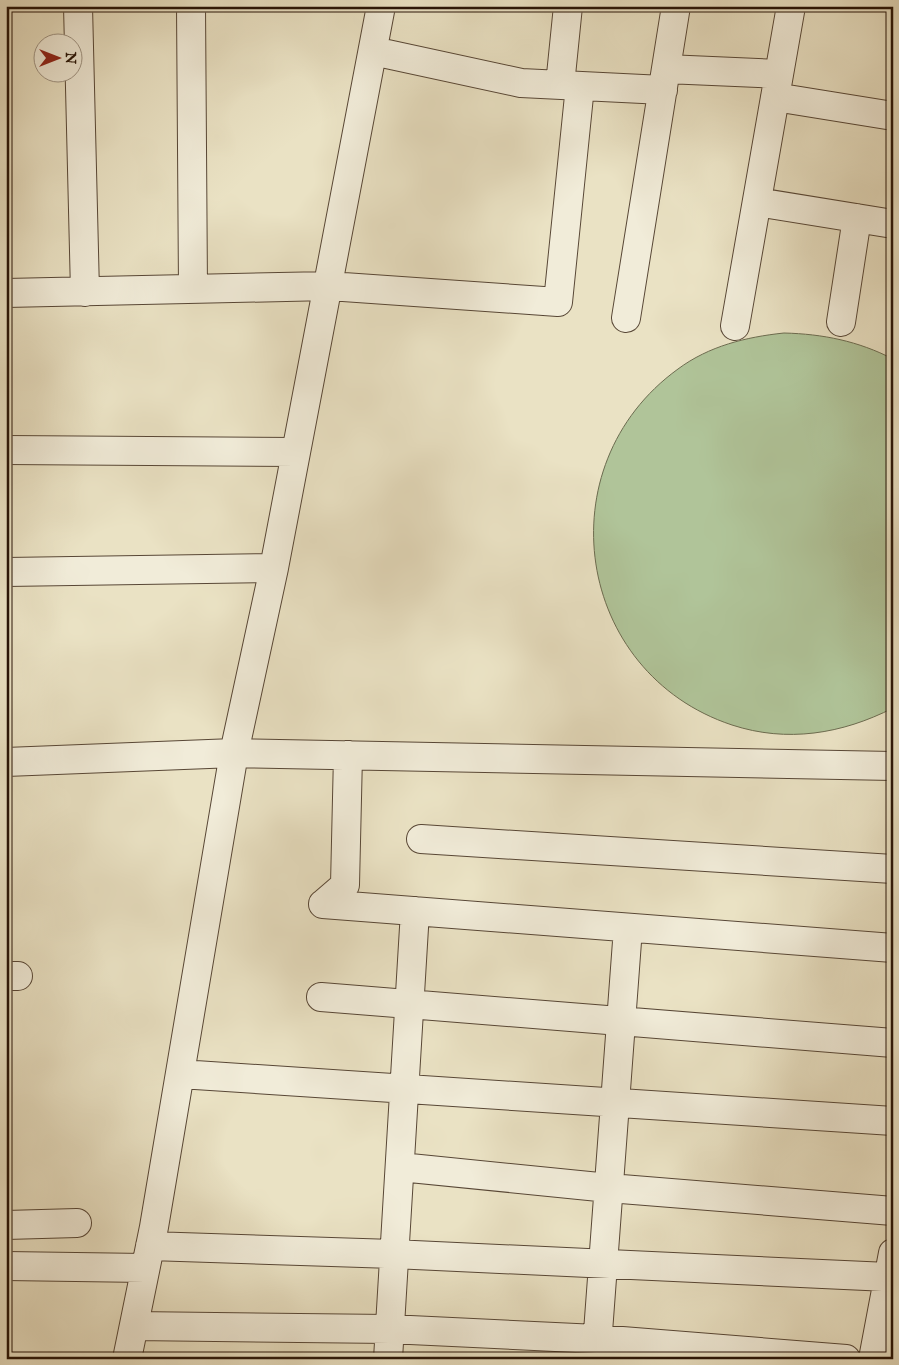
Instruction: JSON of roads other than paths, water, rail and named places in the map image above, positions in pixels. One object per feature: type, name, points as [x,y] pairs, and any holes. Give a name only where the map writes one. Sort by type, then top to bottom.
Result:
[{"type":"street","points":[[78,6],[85,292]]},
{"type":"street","points":[[192,6],[193,289]]},
{"type":"street","points":[[128,1359],[148,1257],[234,753],[274,568],[381,6]]},
{"type":"street","points":[[6,293],[329,286],[558,302],[570,86],[568,6]]},
{"type":"street","points":[[626,318],[676,6]]},
{"type":"street","points":[[736,326],[791,6]]},
{"type":"street","points":[[373,51],[521,83],[570,86],[665,80],[777,86],[893,116]]},
{"type":"street","points":[[757,202],[893,224]]},
{"type":"street","points":[[840,322],[857,218]]},
{"type":"street","points":[[6,450],[296,452]]},
{"type":"street","points":[[6,572],[274,568]]},
{"type":"street","points":[[6,762],[234,753],[893,766]]},
{"type":"street","points":[[348,755],[345,885],[323,904],[893,948]]},
{"type":"street","points":[[421,838],[893,868]]},
{"type":"street","points":[[388,1359],[415,911]]},
{"type":"street","points":[[597,1349],[628,928]]},
{"type":"street","points":[[321,997],[893,1043]]},
{"type":"street","points":[[180,1074],[893,1120]]},
{"type":"street","points":[[400,1167],[609,1188],[893,1210]]},
{"type":"street","points":[[6,1225],[77,1223]]},
{"type":"street","points":[[6,1266],[148,1257],[393,1254],[604,1263],[890,1265],[873,1359]]},
{"type":"street","points":[[134,1326],[389,1329],[597,1349],[846,1359]]}]
